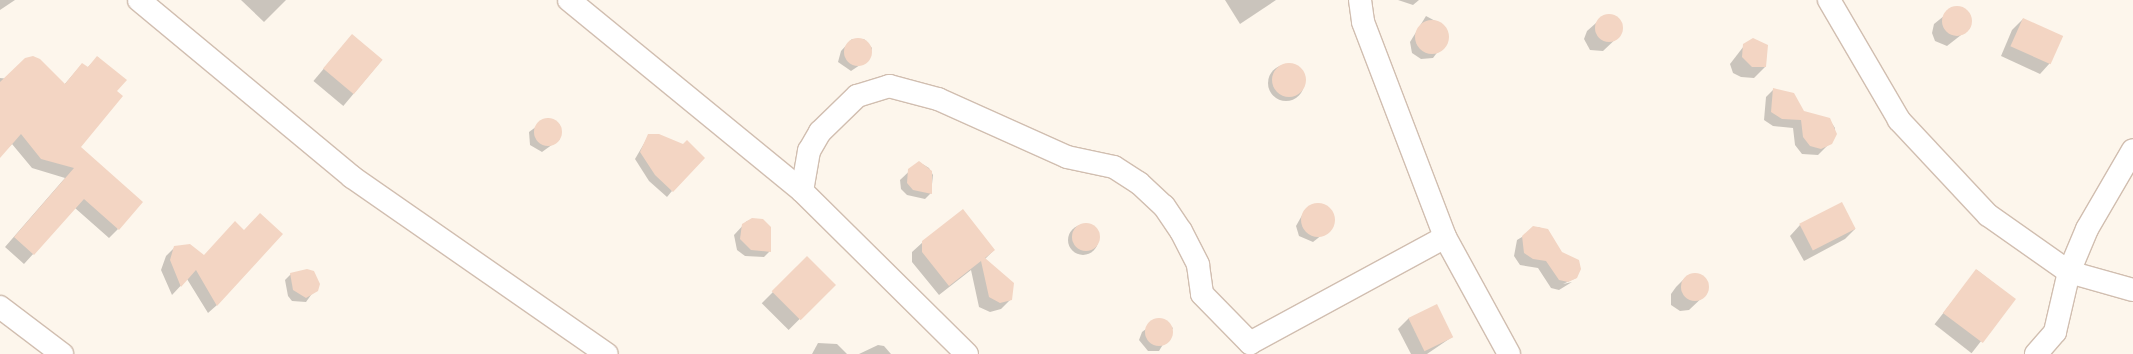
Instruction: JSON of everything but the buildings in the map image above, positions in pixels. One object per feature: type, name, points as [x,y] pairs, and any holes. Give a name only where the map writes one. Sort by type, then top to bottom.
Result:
[{"type":"street","points":[[139,0],[352,177],[607,354]]},
{"type":"street","points":[[569,0],[802,191],[967,354]]},
{"type":"street","points":[[1360,0],[1362,22],[1445,238],[1509,354]]},
{"type":"street","points":[[1829,0],[1899,120],[1988,215],[2069,272],[2133,290]]},
{"type":"street","points":[[802,191],[810,152],[820,132],[857,96],[889,86],[938,99],[1067,157],[1114,168],[1139,184],[1164,206],[1181,231],[1198,265],[1202,294],[1250,343],[1337,299],[1445,238]]},
{"type":"street","points":[[2036,354],[2054,332],[2069,272],[2087,229],[2133,150]]},
{"type":"street","points":[[0,307],[62,354]]}]
